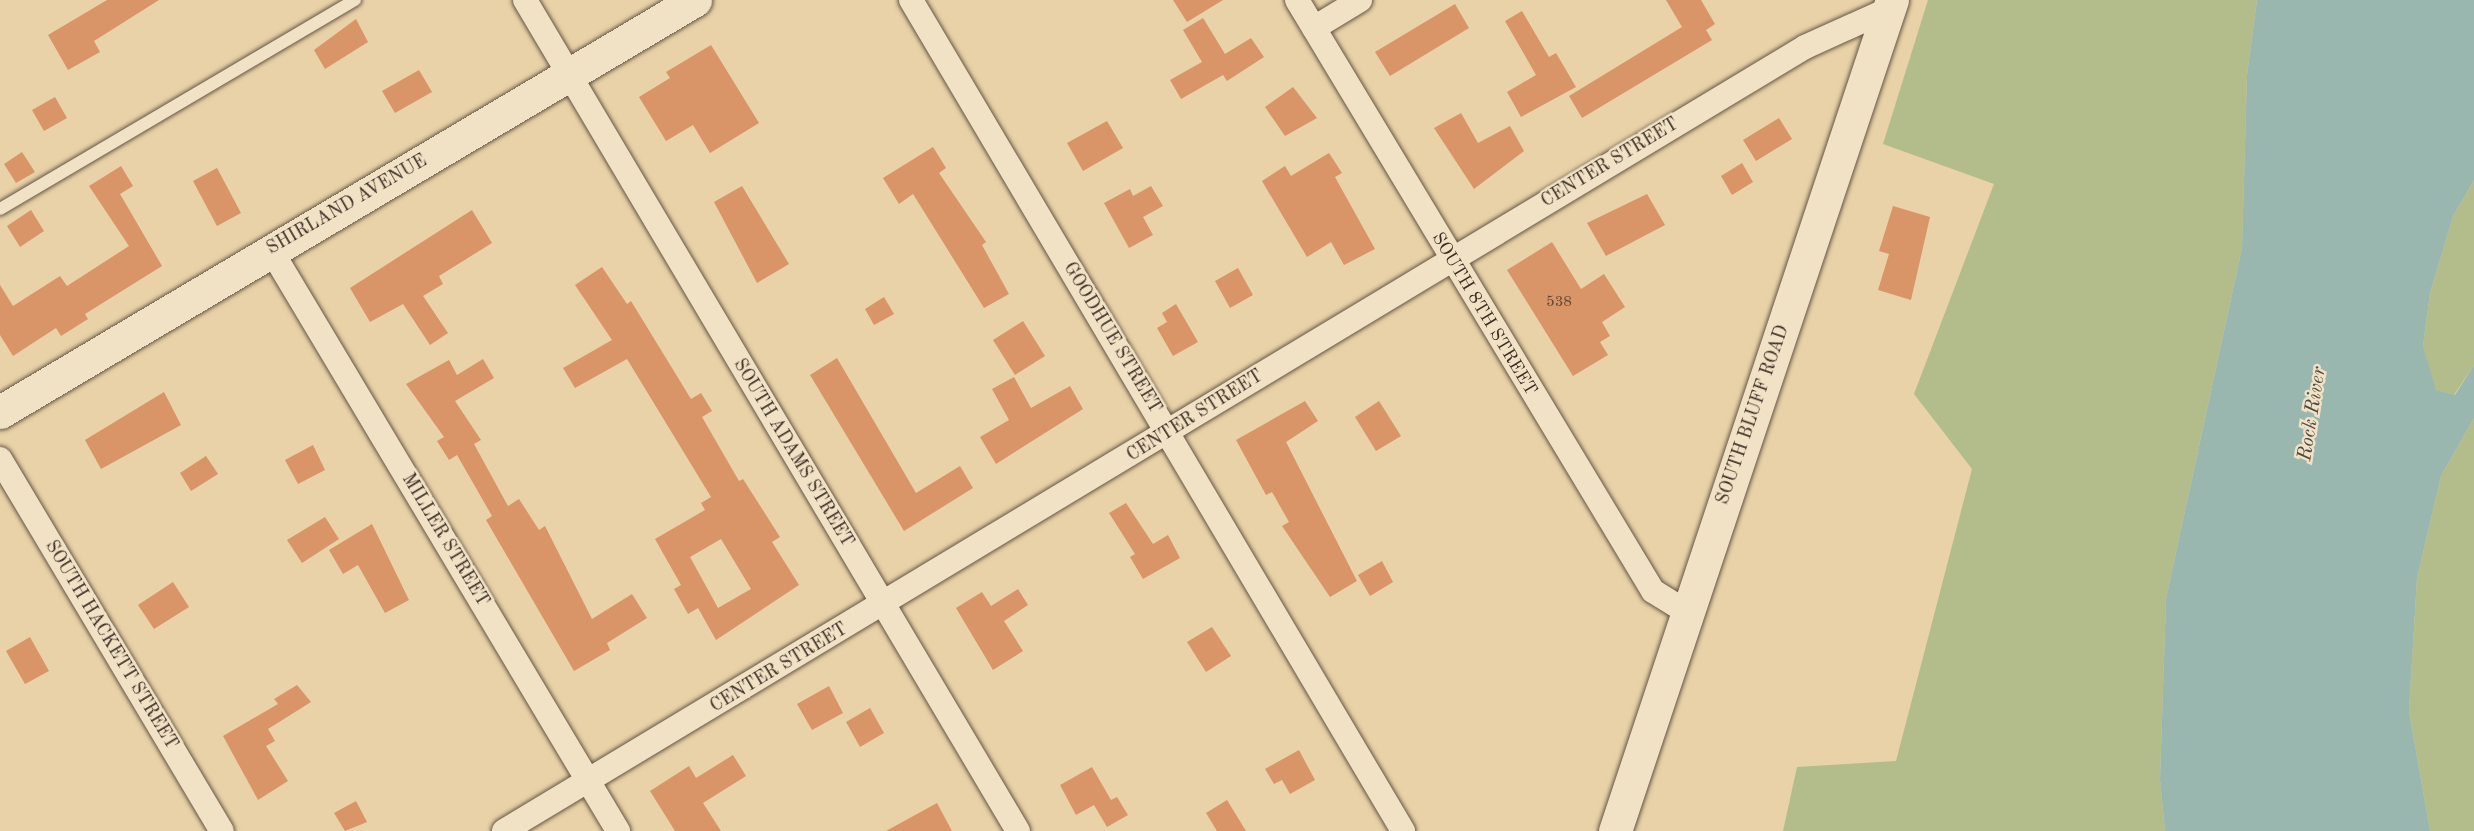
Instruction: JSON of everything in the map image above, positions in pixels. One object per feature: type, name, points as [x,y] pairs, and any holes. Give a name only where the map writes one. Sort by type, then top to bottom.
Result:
[{"type":"street","name":"SOUTH ADAMS STREET","points":[[525,0],[1018,831]]},
{"type":"street","name":"SHIRLAND AVENUE","points":[[0,412],[695,0]]},
{"type":"street","name":"GOODHUE STREET","points":[[911,0],[1403,831]]},
{"type":"street","name":"SOUTH 8TH STREET","points":[[1298,0],[1449,259],[1653,591],[1687,612]]},
{"type":"street","points":[[1314,28],[1360,0]]},
{"type":"street","name":"CENTER STREET","points":[[504,831],[884,605],[1449,259],[1805,47],[1891,5]]},
{"type":"street","name":"SOUTH BLUFF ROAD","points":[[1615,831],[1891,5]]},
{"type":"street","name":"MILLER STREET","points":[[271,250],[618,831]]},
{"type":"street","name":"SOUTH HACKETT STREET","points":[[0,459],[222,831]]},
{"type":"lane","points":[[0,209],[354,0]]},
{"type":"green space","points":[[1928,0],[2257,0],[2247,75],[2242,248],[2166,599],[2160,780],[2165,831],[1783,831],[1797,767],[1896,761],[1972,469],[1914,394],[1994,184],[1883,144]]},
{"type":"green space","points":[[2474,180],[2474,365],[2454,395],[2435,390],[2423,346],[2430,293],[2453,216]]},
{"type":"green space","points":[[2474,418],[2474,831],[2430,831],[2409,711],[2417,578],[2441,476]]},
{"type":"water","name":"Rock River","points":[[2257,0],[2474,0],[2474,180],[2453,216],[2430,293],[2423,346],[2436,390],[2455,395],[2474,365],[2474,418],[2441,476],[2417,578],[2409,711],[2430,831],[2165,831],[2160,780],[2166,599],[2242,248],[2247,75]]},
{"type":"building","points":[[107,0],[159,0],[94,41],[100,52],[68,70],[48,35]]},
{"type":"building","points":[[1173,0],[1223,0],[1187,22]]},
{"type":"building","points":[[1666,0],[1701,0],[1715,24],[1706,30],[1712,40],[1582,118],[1569,96],[1682,27]]},
{"type":"building","points":[[1455,4],[1469,28],[1390,76],[1375,52]]},
{"type":"building","points":[[1522,11],[1549,57],[1556,53],[1576,87],[1521,117],[1507,92],[1536,75],[1505,21]]},
{"type":"building","points":[[1203,18],[1225,54],[1251,38],[1264,57],[1227,81],[1223,75],[1181,99],[1170,80],[1202,62],[1183,30]]},
{"type":"building","points":[[356,19],[368,42],[325,69],[314,50]]},
{"type":"building","points":[[711,45],[759,123],[710,153],[693,125],[666,141],[639,97],[670,78],[666,72]]},
{"type":"building","points":[[419,70],[432,92],[395,113],[382,91]]},
{"type":"building","points":[[1293,87],[1317,118],[1285,136],[1265,107]]},
{"type":"building","points":[[55,97],[67,118],[44,131],[32,110]]},
{"type":"building","points":[[1461,113],[1478,143],[1510,126],[1524,151],[1474,189],[1434,128]]},
{"type":"building","points":[[1779,118],[1792,139],[1756,161],[1743,140]]},
{"type":"building","points":[[1107,121],[1123,148],[1083,171],[1067,143]]},
{"type":"building","points":[[933,147],[946,168],[939,173],[986,242],[982,245],[1009,294],[984,308],[913,194],[899,204],[883,178]]},
{"type":"building","points":[[22,152],[35,172],[16,183],[4,164]]},
{"type":"building","points":[[1329,153],[1342,173],[1335,177],[1375,249],[1344,265],[1331,242],[1307,257],[1262,181],[1285,166],[1291,176]]},
{"type":"building","points":[[1742,163],[1753,182],[1732,195],[1721,176]]},
{"type":"building","points":[[121,166],[133,186],[120,194],[162,266],[85,314],[88,319],[61,336],[56,328],[13,356],[0,335],[0,285],[13,306],[60,276],[67,286],[129,246],[89,186]]},
{"type":"building","points":[[217,168],[241,213],[217,226],[193,181]]},
{"type":"building","points":[[742,186],[789,264],[757,283],[714,202]]},
{"type":"building","points":[[1151,186],[1163,206],[1143,217],[1153,235],[1129,248],[1104,203],[1130,189],[1133,196]]},
{"type":"building","points":[[1647,194],[1665,225],[1606,256],[1587,223]]},
{"type":"building","points":[[1893,206],[1930,217],[1911,300],[1878,290],[1889,254],[1879,251]]},
{"type":"building","points":[[31,210],[44,231],[20,247],[7,226]]},
{"type":"building","points":[[472,210],[492,243],[439,276],[443,284],[423,296],[448,333],[430,345],[403,304],[370,322],[350,288]]},
{"type":"building","points":[[1552,242],[1581,289],[1604,274],[1625,307],[1602,322],[1610,336],[1600,342],[1608,355],[1573,376],[1507,270]]},
{"type":"building","points":[[602,267],[627,304],[631,301],[691,399],[701,393],[712,411],[702,417],[739,481],[743,479],[780,537],[772,542],[799,585],[716,640],[698,608],[688,614],[674,589],[681,585],[655,539],[705,510],[701,503],[711,497],[627,359],[575,388],[563,368],[612,340],[575,285]],"holes":[[[721,539],[751,589],[718,608],[690,557]]]},
{"type":"building","points":[[1238,268],[1253,295],[1230,308],[1215,281]]},
{"type":"building","points":[[884,297],[894,314],[874,325],[865,309]]},
{"type":"building","points":[[1176,304],[1198,342],[1173,356],[1157,328],[1167,322],[1162,313]]},
{"type":"building","points":[[1023,321],[1045,356],[1015,375],[993,340]]},
{"type":"building","points":[[837,358],[916,493],[960,466],[973,488],[904,531],[810,375]]},
{"type":"building","points":[[483,359],[494,378],[455,401],[481,440],[474,444],[508,506],[519,499],[539,530],[545,526],[592,619],[632,594],[647,618],[607,643],[610,650],[574,671],[486,520],[492,516],[457,455],[449,460],[437,441],[444,437],[406,384],[449,360],[457,375]]},
{"type":"building","points":[[1014,377],[1031,408],[1070,386],[1083,409],[996,464],[980,437],[1009,420],[992,389]]},
{"type":"building","points":[[164,392],[181,425],[101,469],[85,440]]},
{"type":"building","points":[[1305,401],[1318,421],[1286,442],[1357,581],[1330,597],[1282,526],[1289,522],[1272,492],[1266,495],[1236,440]]},
{"type":"building","points":[[1379,401],[1401,436],[1376,451],[1355,417]]},
{"type":"building","points":[[313,445],[325,470],[298,484],[285,460]]},
{"type":"building","points":[[206,456],[218,474],[191,491],[180,473]]},
{"type":"building","points":[[1126,503],[1153,544],[1168,535],[1180,558],[1143,579],[1130,557],[1135,554],[1109,513]]},
{"type":"building","points":[[325,517],[339,539],[302,563],[287,540]]},
{"type":"building","points":[[372,524],[409,600],[385,613],[358,565],[343,574],[329,550]]},
{"type":"building","points":[[1382,561],[1393,582],[1370,596],[1358,575]]},
{"type":"building","points":[[173,582],[189,607],[154,629],[138,605]]},
{"type":"building","points":[[1018,589],[1028,605],[1004,621],[1023,651],[993,670],[956,608],[982,592],[991,606]]},
{"type":"building","points":[[1212,627],[1231,656],[1206,672],[1187,642]]},
{"type":"building","points":[[30,637],[49,671],[25,684],[6,651]]},
{"type":"building","points":[[297,685],[311,702],[268,729],[275,741],[266,746],[288,781],[258,800],[223,736],[278,704],[274,699]]},
{"type":"building","points":[[829,686],[843,713],[812,730],[797,704]]},
{"type":"building","points":[[870,708],[884,733],[860,747],[846,722]]},
{"type":"building","points":[[1299,750],[1315,780],[1290,794],[1282,780],[1274,784],[1265,769]]},
{"type":"building","points":[[733,755],[746,776],[703,803],[721,831],[675,831],[650,791],[689,766],[696,778]]},
{"type":"building","points":[[1092,767],[1111,800],[1117,797],[1128,815],[1107,827],[1094,805],[1076,815],[1060,785]]},
{"type":"building","points":[[1227,800],[1246,831],[1217,831],[1206,813]]},
{"type":"building","points":[[356,801],[367,822],[345,831],[334,813]]},
{"type":"building","points":[[937,803],[952,831],[886,831]]}]
